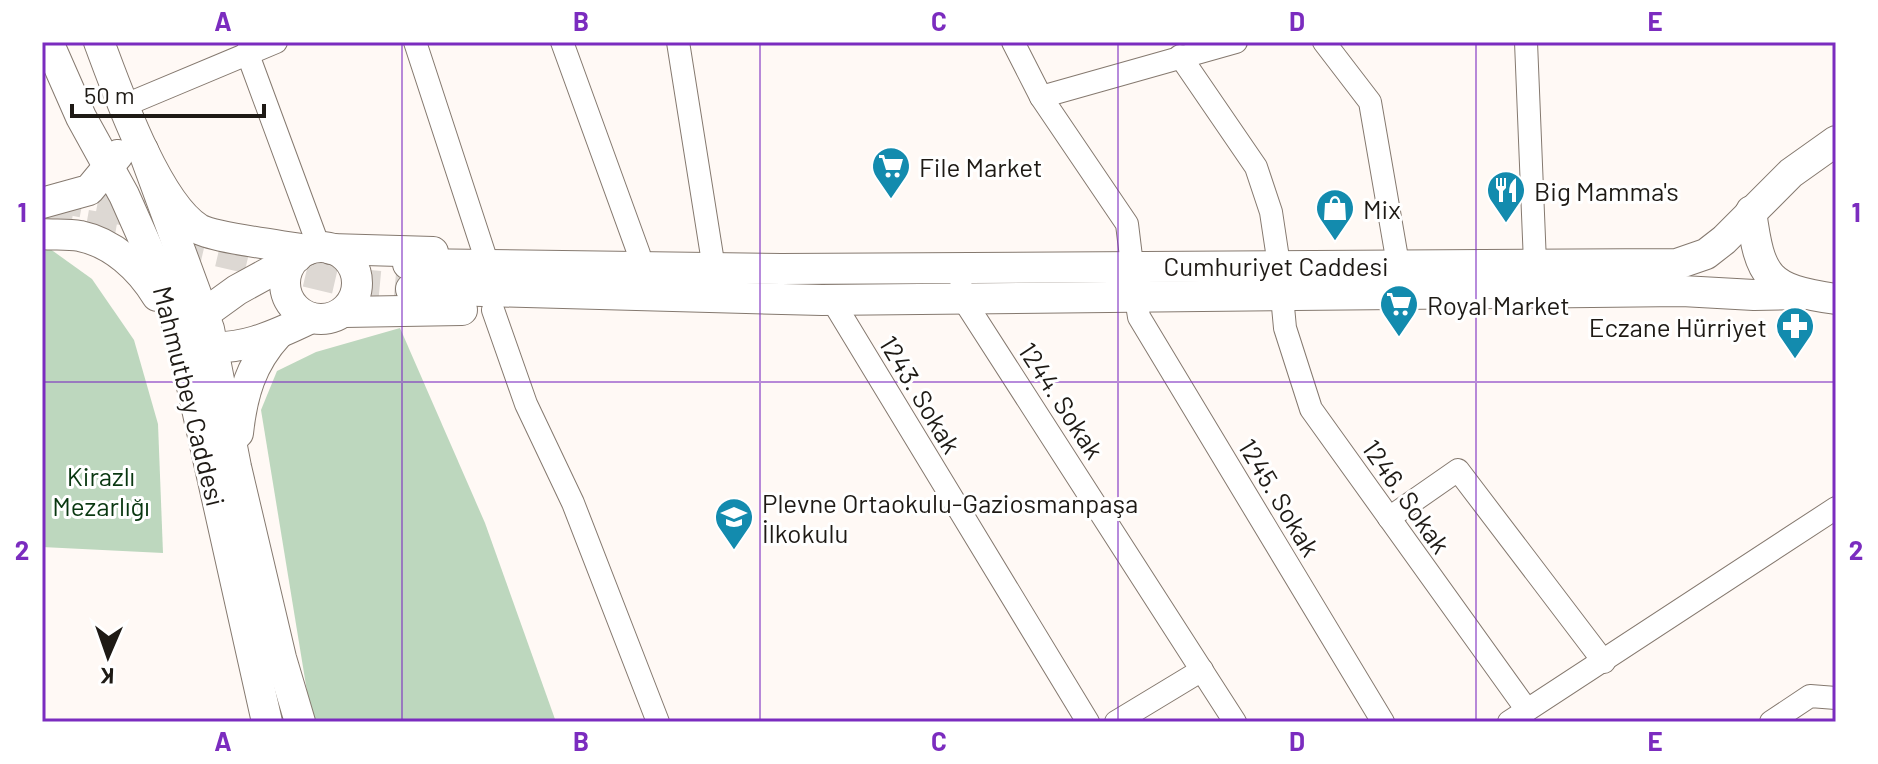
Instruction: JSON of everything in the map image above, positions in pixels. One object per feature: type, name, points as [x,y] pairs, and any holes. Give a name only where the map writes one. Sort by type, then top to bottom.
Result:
[{"type":"main road","name":"Mahmutbey Caddesi","points":[[48,42],[81,117],[124,195],[160,276],[180,333],[267,722]]},
{"type":"main road","points":[[99,42],[143,150],[178,212],[201,230],[313,251],[349,261],[355,270],[356,293],[344,312]]},
{"type":"main road","points":[[42,203],[89,190],[109,169],[121,151],[123,106]]},
{"type":"main road","name":"Cumhuriyet Caddesi","points":[[781,269],[1677,264],[1706,254],[1791,173],[1836,141]]},
{"type":"main road","name":"Mahmutbey Caddesi","points":[[143,150],[204,312],[236,467],[281,658],[300,722]]},
{"type":"main road","points":[[1751,211],[1757,254],[1772,280],[1803,294],[1836,299]]},
{"type":"main road","points":[[42,234],[81,236],[122,254],[147,280],[180,333],[197,345],[213,348],[239,346],[278,334],[311,318],[323,319],[344,312],[493,310],[727,318],[827,300]]},
{"type":"main road","points":[[311,318],[291,303],[286,292],[289,267],[313,251]]},
{"type":"main road","points":[[180,333],[204,312],[313,251],[712,256],[781,269]]},
{"type":"main road","points":[[781,269],[410,277],[827,300]]},
{"type":"main road","name":"Cumhuriyet Caddesi","points":[[827,300],[1682,291],[1803,294]]},
{"type":"main road","points":[[236,467],[241,399],[262,351],[278,334]]},
{"type":"street","points":[[123,106],[276,42]]},
{"type":"street","points":[[415,42],[484,253]]},
{"type":"street","points":[[562,42],[639,254]]},
{"type":"street","points":[[678,42],[712,256]]},
{"type":"street","points":[[1013,42],[1041,97],[1127,224],[1132,265]]},
{"type":"street","points":[[1041,97],[1236,42]]},
{"type":"street","points":[[1324,42],[1370,102],[1398,264]]},
{"type":"street","points":[[1526,42],[1535,263]]},
{"type":"street","points":[[247,52],[313,251]]},
{"type":"street","points":[[1180,56],[1256,167],[1271,212],[1279,265]]},
{"type":"street","name":"1244. Sokak","points":[[958,266],[963,299],[1235,722]]},
{"type":"street","name":"1246. Sokak","points":[[1282,296],[1285,328],[1311,409],[1389,518],[1518,716]]},
{"type":"street","name":"1245. Sokak","points":[[1136,298],[1139,317],[1383,722]]},
{"type":"street","name":"1243. Sokak","points":[[827,300],[1088,722]]},
{"type":"street","points":[[493,310],[526,404],[573,503],[658,722]]},
{"type":"street","points":[[1389,518],[1458,470],[1604,662]]},
{"type":"street","points":[[1518,716],[1836,508]]},
{"type":"street","points":[[1116,722],[1202,670]]},
{"type":"street","points":[[1771,722],[1810,696],[1836,698]]},
{"type":"green space","name":"Kirazlı Mezarlığı","points":[[42,246],[92,279],[134,340],[158,424],[163,553],[42,547]]},
{"type":"green space","points":[[400,328],[485,523],[556,722],[312,722],[261,410],[277,371],[316,352]]},
{"type":"tunnel","points":[[53,197],[143,214]]},
{"type":"tunnel","points":[[42,217],[151,236],[358,284],[411,289]]},
{"type":"place","name":"File Market","points":[[891,200]]},
{"type":"place","name":"Big Mamma's","points":[[1506,224]]},
{"type":"place","name":"Mix","points":[[1335,242]]},
{"type":"place","name":"Royal Market","points":[[1399,338]]},
{"type":"place","name":"Eczane Hürriyet","points":[[1795,360]]},
{"type":"place","name":"Plevne Ortaokulu-Gaziosmanpaşa İlkokulu","points":[[734,551]]}]
